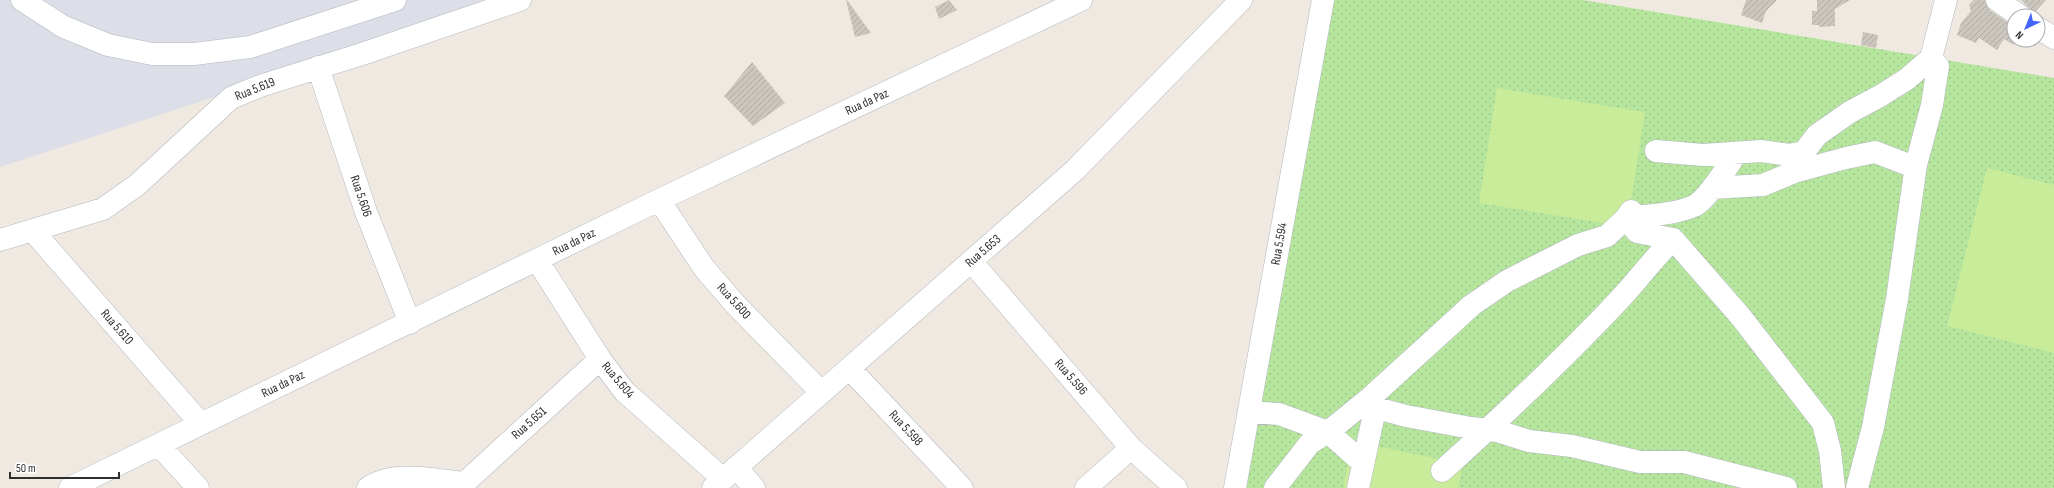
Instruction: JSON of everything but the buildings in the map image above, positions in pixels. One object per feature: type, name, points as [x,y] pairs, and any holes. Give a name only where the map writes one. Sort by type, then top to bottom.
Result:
[{"type":"street","points":[[22,0],[64,28],[108,46],[152,54],[187,54],[250,47],[395,0]]},
{"type":"street","name":"Rua 5.619","points":[[0,240],[104,209],[137,185],[231,98],[260,86],[520,0]]},
{"type":"street","name":"Rua da Paz","points":[[70,488],[659,200],[1082,0]]},
{"type":"street","name":"Rua 5.653","points":[[724,478],[821,392],[850,369],[893,328],[1076,170],[1241,0]]},
{"type":"street","name":"Rua 5.594","points":[[1235,488],[1323,0]]},
{"type":"street","points":[[1656,151],[1703,155],[1736,154],[1761,151],[1789,155],[1804,152],[1817,135],[1850,112],[1907,79],[1931,58],[1946,0]]},
{"type":"street","points":[[1997,0],[2008,8]]},
{"type":"street","points":[[1857,488],[1873,428],[1897,299],[1916,165],[1932,105],[1938,66],[1931,58]]},
{"type":"street","name":"Rua 5.606","points":[[318,67],[366,212],[410,323]]},
{"type":"street","points":[[1712,188],[1764,185],[1794,172],[1875,152],[1909,165],[1916,165]]},
{"type":"street","points":[[1275,488],[1310,443],[1372,402],[1472,305],[1507,281],[1578,246],[1607,236],[1628,214],[1666,214],[1695,206],[1720,180],[1736,154]]},
{"type":"street","name":"Rua 5.600","points":[[659,200],[710,274],[735,304],[821,392]]},
{"type":"street","points":[[1628,214],[1637,232],[1673,239],[1741,317],[1824,423],[1830,451],[1834,488]]},
{"type":"street","name":"Rua 5.610","points":[[33,231],[201,424]]},
{"type":"street","points":[[1442,472],[1488,430],[1620,299],[1655,256],[1673,239]]},
{"type":"street","name":"Rua 5.604","points":[[537,260],[600,359],[624,391],[724,478],[754,488]]},
{"type":"street","name":"Rua 5.596","points":[[971,261],[1131,448],[1176,488]]},
{"type":"street","name":"Rua 5.651","points":[[462,486],[600,359]]},
{"type":"street","name":"Rua 5.598","points":[[850,369],[962,488]]},
{"type":"street","points":[[1372,402],[1406,416],[1497,431],[1529,441],[1572,446],[1640,462],[1684,462],[1786,488]]},
{"type":"street","points":[[1358,488],[1374,414],[1372,402]]},
{"type":"street","points":[[1249,412],[1279,414],[1328,432],[1363,463]]},
{"type":"street","points":[[159,445],[198,488]]},
{"type":"street","points":[[1086,488],[1131,448]]},
{"type":"street","points":[[368,488],[378,482],[395,478],[462,486]]},
{"type":"shaded area","points":[[0,0],[512,0],[0,167]]},
{"type":"green space","points":[[1326,0],[1583,0],[2054,78],[2054,488],[1246,488]]},
{"type":"green space","points":[[1497,88],[1645,112],[1627,227],[1479,203]]},
{"type":"green space","points":[[1987,168],[2054,185],[2054,353],[1947,326]]},
{"type":"green space","points":[[1352,441],[1463,464],[1458,488],[1343,488]]}]
